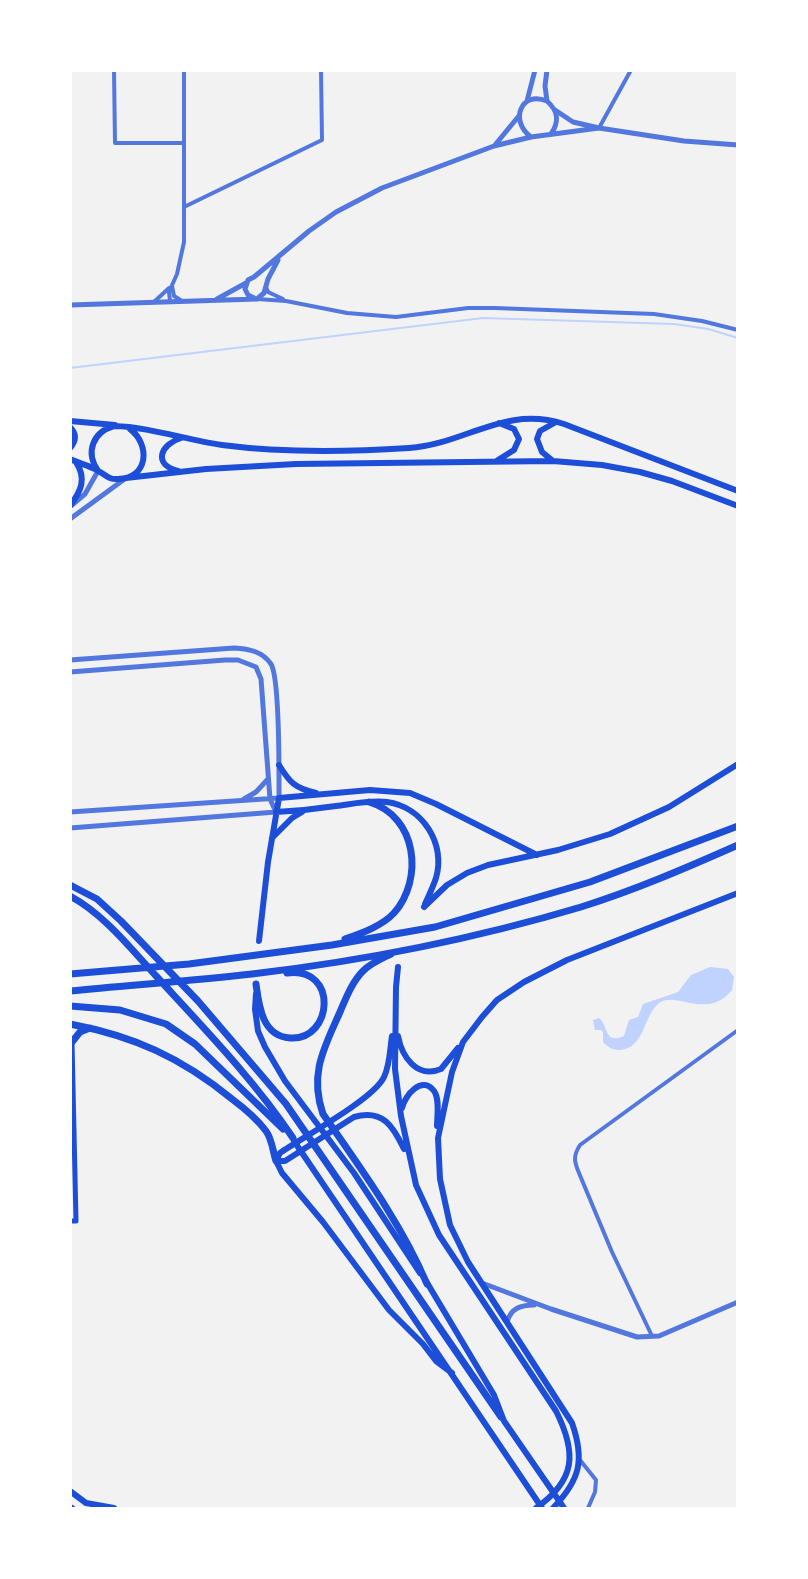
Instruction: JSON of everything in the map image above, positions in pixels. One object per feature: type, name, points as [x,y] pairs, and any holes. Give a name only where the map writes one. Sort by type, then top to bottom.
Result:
[{"type":"highway","points":[[332,945],[384,921],[393,914],[401,904],[412,878],[413,862],[406,833],[390,812],[380,805],[369,802]]},
{"type":"highway","points":[[70,974],[189,964],[332,945],[435,927],[590,882],[738,826]]},
{"type":"highway","points":[[70,991],[251,974],[401,950],[477,934],[581,906],[672,874],[738,845]]},
{"type":"highway","points":[[70,885],[97,899],[121,921],[198,1001],[286,1104],[503,1419]]},
{"type":"highway","points":[[70,896],[92,909],[187,1010],[276,1112],[293,1141]]},
{"type":"highway","points":[[401,950],[372,963],[361,972],[351,988],[326,1043],[319,1063],[316,1085],[323,1114],[378,1193],[416,1258],[427,1284]]},
{"type":"highway","points":[[251,974],[292,972],[307,974],[319,982],[324,995],[324,1012],[307,1035],[300,1038],[276,1034],[267,1026],[262,1016],[256,984]]},
{"type":"highway","points":[[70,1006],[120,1010],[165,1024],[195,1044],[293,1141]]},
{"type":"highway","points":[[70,1024],[127,1038],[160,1051],[207,1078],[243,1108],[267,1133],[276,1161]]},
{"type":"highway","points":[[71,1040],[80,1032],[90,1028]]},
{"type":"main road","points":[[70,421],[122,426],[243,447],[334,449],[422,446],[446,441],[498,423],[525,418],[557,422],[738,491]]},
{"type":"main road","points":[[553,461],[542,452],[537,439],[540,431],[557,422]]},
{"type":"main road","points":[[494,461],[509,454],[519,439],[514,429],[498,423]]},
{"type":"main road","points":[[98,471],[91,456],[94,440],[106,428],[122,426],[138,434],[145,450],[140,467],[126,478]]},
{"type":"main road","points":[[70,427],[75,434],[75,442],[70,448]]},
{"type":"main road","points":[[181,472],[171,469],[161,457],[163,449],[169,443],[182,438]]},
{"type":"main road","points":[[73,461],[111,479],[273,465],[553,461],[602,465],[640,472],[679,483],[738,506]]},
{"type":"main road","points":[[70,506],[82,486],[82,474],[73,461]]},
{"type":"main road","points":[[276,812],[369,802],[386,802],[404,807],[425,822],[438,850],[436,877],[424,907],[447,885],[467,873],[610,834],[669,807],[738,764]]},
{"type":"main road","points":[[279,765],[288,780],[295,786],[322,794]]},
{"type":"main road","points":[[259,941],[271,839],[279,798],[370,790],[410,793],[537,855]]},
{"type":"main road","points":[[271,839],[292,818],[305,810]]},
{"type":"main road","points":[[395,1020],[399,1042],[410,1064],[428,1072],[441,1069],[497,1000],[524,982],[567,960],[738,893]]},
{"type":"main road","points":[[398,967],[395,1069],[409,1158],[421,1200],[439,1235],[556,1411],[566,1432],[570,1453],[568,1470],[553,1496],[536,1509]]},
{"type":"main road","points":[[256,984],[255,1009],[258,1031],[264,1047],[285,1081],[354,1173],[427,1284],[494,1395],[503,1419],[564,1509]]},
{"type":"main road","points":[[276,1161],[280,1153],[293,1141],[340,1115],[380,1083],[385,1075],[395,1020]]},
{"type":"main road","points":[[70,1221],[76,1221],[71,1040]]},
{"type":"main road","points":[[438,1138],[448,1085],[462,1042]]},
{"type":"main road","points":[[401,1116],[404,1101],[411,1090],[428,1087],[434,1091],[440,1179],[450,1225],[468,1262],[572,1423],[578,1439],[580,1460],[573,1483],[553,1509]]},
{"type":"main road","points":[[276,1161],[285,1161],[345,1123],[364,1114],[377,1116],[388,1123],[409,1158]]},
{"type":"main road","points":[[293,1141],[542,1509]]},
{"type":"main road","points":[[276,1161],[282,1173],[389,1310],[423,1344],[436,1361],[452,1373]]},
{"type":"main road","points":[[70,1491],[86,1503],[114,1509]]},
{"type":"street","points":[[114,70],[115,143],[184,143]]},
{"type":"street","points":[[170,302],[169,292],[182,256],[184,70]]},
{"type":"street","points":[[184,207],[322,140],[321,70]]},
{"type":"street","points":[[494,146],[519,115],[527,101],[535,70]]},
{"type":"street","points":[[547,70],[545,86],[547,101]]},
{"type":"street","points":[[598,128],[631,70]]},
{"type":"street","points":[[527,101],[538,98],[547,101],[555,110],[573,122],[598,128],[684,141],[738,145]]},
{"type":"street","points":[[550,134],[557,121],[555,110]]},
{"type":"street","points":[[519,115],[521,128],[531,137]]},
{"type":"street","points":[[216,300],[246,283],[309,231],[356,200],[382,188],[494,146],[531,137],[598,128]]},
{"type":"street","points":[[255,298],[264,293],[268,279],[280,256]]},
{"type":"street","points":[[254,277],[263,280],[268,292],[286,301]]},
{"type":"street","points":[[246,283],[247,293],[255,298]]},
{"type":"street","points":[[172,285],[174,296],[182,301]]},
{"type":"street","points":[[153,302],[172,285]]},
{"type":"street","points":[[70,305],[255,298],[286,301],[347,313],[396,317],[468,308],[654,314],[694,319],[738,330]]},
{"type":"street","points":[[70,506],[86,494],[98,471]]},
{"type":"street","points":[[70,519],[126,478]]},
{"type":"street","points":[[70,660],[234,648],[256,651],[271,665],[275,681],[279,765],[279,798],[70,812]]},
{"type":"street","points":[[195,651],[197,662]]},
{"type":"street","points":[[70,672],[238,660],[256,667],[261,679],[270,799],[276,812],[70,828]]},
{"type":"street","points":[[243,800],[256,792],[268,779]]},
{"type":"street","points":[[652,1337],[612,1252],[574,1161],[575,1153],[580,1145],[738,1029]]},
{"type":"street","points":[[482,1283],[539,1305],[637,1337],[665,1334],[738,1302]]},
{"type":"street","points":[[507,1322],[512,1311],[519,1306],[539,1305]]},
{"type":"street","points":[[580,1460],[596,1480],[595,1492],[588,1509]]},
{"type":"water","points":[[710,967],[728,969],[734,977],[732,990],[722,999],[702,1004],[674,1000],[659,1003],[639,1038],[628,1048],[619,1050],[610,1048],[603,1042],[603,1032],[595,1030],[593,1020],[599,1018],[610,1036],[618,1038],[624,1036],[629,1020],[638,1017],[643,1004],[678,992],[691,975]]},
{"type":"waterway","points":[[70,368],[483,318],[674,324],[708,329],[738,338]]}]
